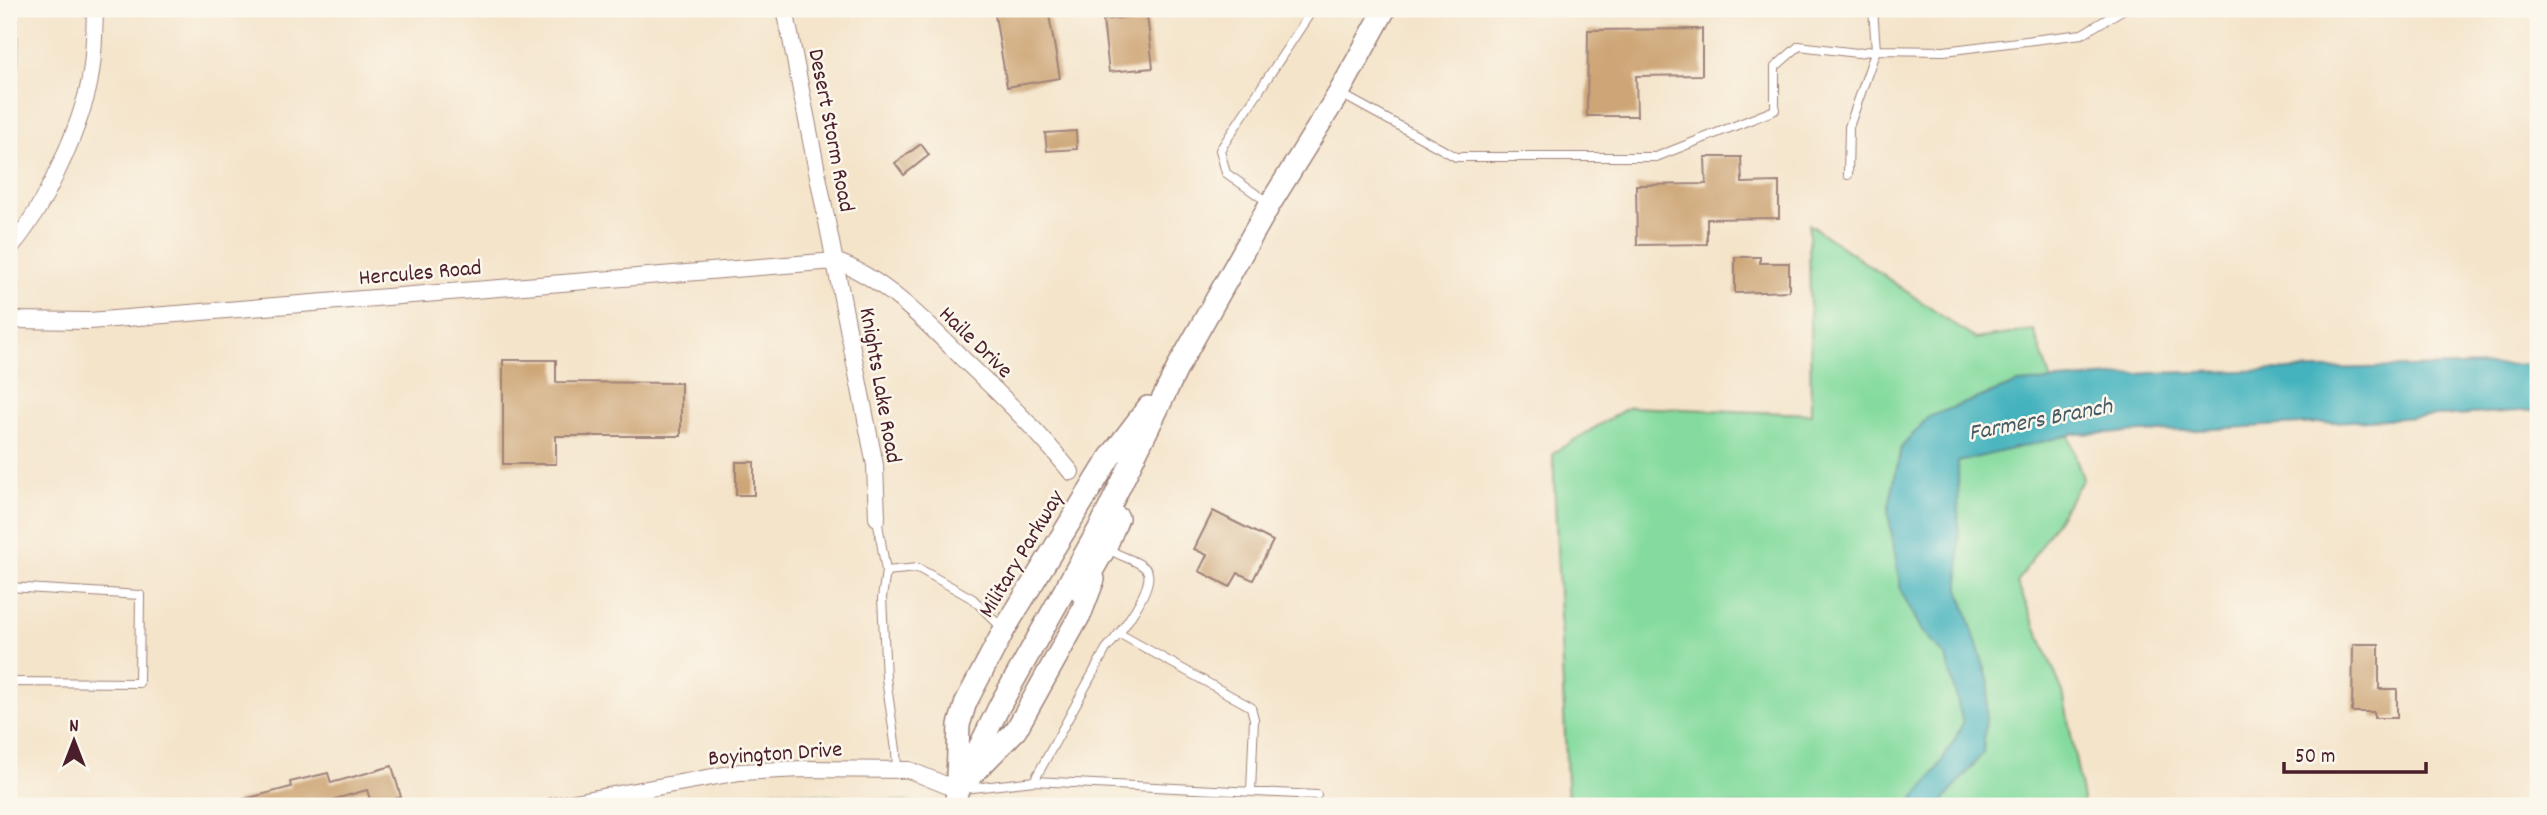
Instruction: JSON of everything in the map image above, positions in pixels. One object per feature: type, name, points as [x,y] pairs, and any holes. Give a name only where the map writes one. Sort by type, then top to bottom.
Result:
[{"type":"street","points":[[9,249],[44,196],[72,137],[86,99],[93,58],[95,9]]},
{"type":"street","name":"Desert Storm Road","points":[[785,9],[835,261]]},
{"type":"street","name":"Military Parkway","points":[[957,798],[1000,705],[1100,527],[1179,365],[1270,204],[1339,93],[1385,9]]},
{"type":"street","name":"Hercules Road","points":[[9,320],[89,321],[835,261]]},
{"type":"street","name":"Haile Drive","points":[[835,261],[851,266],[911,308],[1046,441],[1071,472]]},
{"type":"street","name":"Knights Lake Road","points":[[835,261],[875,466],[877,518]]},
{"type":"street","name":"Military Parkway","points":[[957,798],[999,732],[1106,547],[1179,365]]},
{"type":"street","name":"Military Parkway","points":[[957,798],[959,725],[966,702],[1004,629],[1110,457],[1179,365]]},
{"type":"street","name":"Boyington Drive","points":[[552,806],[740,772],[803,769],[909,770],[957,798]]},
{"type":"lane","points":[[9,69],[12,66],[13,9]]},
{"type":"lane","points":[[1270,204],[1226,173],[1220,150],[1313,9]]},
{"type":"lane","points":[[1848,175],[1849,127],[1876,50],[1873,9]]},
{"type":"lane","points":[[1339,93],[1456,157],[1656,157],[1775,110],[1775,67],[1799,46],[1857,53],[1876,50],[1944,51],[2082,34],[2124,9]]},
{"type":"lane","points":[[877,518],[886,571],[882,598],[886,678],[897,770]]},
{"type":"lane","points":[[1034,781],[1106,649],[1120,634],[1149,584],[1149,573],[1145,567],[1116,555],[1106,547]]},
{"type":"lane","points":[[886,571],[918,568],[973,599],[1004,629]]},
{"type":"lane","points":[[9,587],[140,595],[139,683],[9,682]]},
{"type":"lane","points":[[1120,634],[1251,706],[1254,719],[1251,791]]},
{"type":"lane","points":[[957,798],[1034,781],[1317,794]]},
{"type":"green space","points":[[1809,224],[1975,339],[2034,330],[2083,479],[2017,583],[2063,692],[2084,805],[1568,806],[1553,453],[1629,407],[1811,414]]},
{"type":"green space","points":[[776,791],[935,805],[683,806]]},
{"type":"water","name":"Farmers Branch","points":[[2538,364],[2538,410],[2181,431],[2074,434],[1958,462],[1959,588],[1989,682],[1983,753],[1939,806],[1906,806],[1938,767],[1963,723],[1946,657],[1922,631],[1901,591],[1888,511],[1901,448],[1928,417],[2018,383],[2152,373]]},
{"type":"building","points":[[994,9],[1048,9],[1060,78],[1007,87]]},
{"type":"building","points":[[1147,15],[1153,68],[1109,72],[1103,20]]},
{"type":"building","points":[[1702,29],[1702,75],[1636,76],[1637,116],[1587,116],[1588,30]]},
{"type":"building","points":[[1076,131],[1077,149],[1047,151],[1045,133]]},
{"type":"building","points":[[921,144],[929,155],[904,175],[895,163]]},
{"type":"building","points":[[1705,157],[1741,157],[1742,183],[1779,182],[1779,218],[1707,219],[1707,244],[1637,245],[1636,185],[1706,184]]},
{"type":"building","points":[[1735,257],[1760,257],[1760,263],[1789,263],[1789,291],[1735,293]]},
{"type":"building","points":[[503,360],[556,360],[556,382],[681,383],[681,436],[556,436],[556,464],[503,464]]},
{"type":"building","points":[[736,462],[754,462],[754,495],[736,495]]},
{"type":"building","points":[[1213,511],[1273,541],[1253,580],[1238,573],[1230,587],[1199,571],[1207,555],[1194,549]]},
{"type":"building","points":[[2353,644],[2379,644],[2379,689],[2397,689],[2397,718],[2374,718],[2374,712],[2352,712]]},
{"type":"building","points":[[392,766],[401,797],[372,806],[367,790],[335,799],[337,806],[238,806],[237,801],[291,787],[290,782],[328,773],[331,783]]}]
